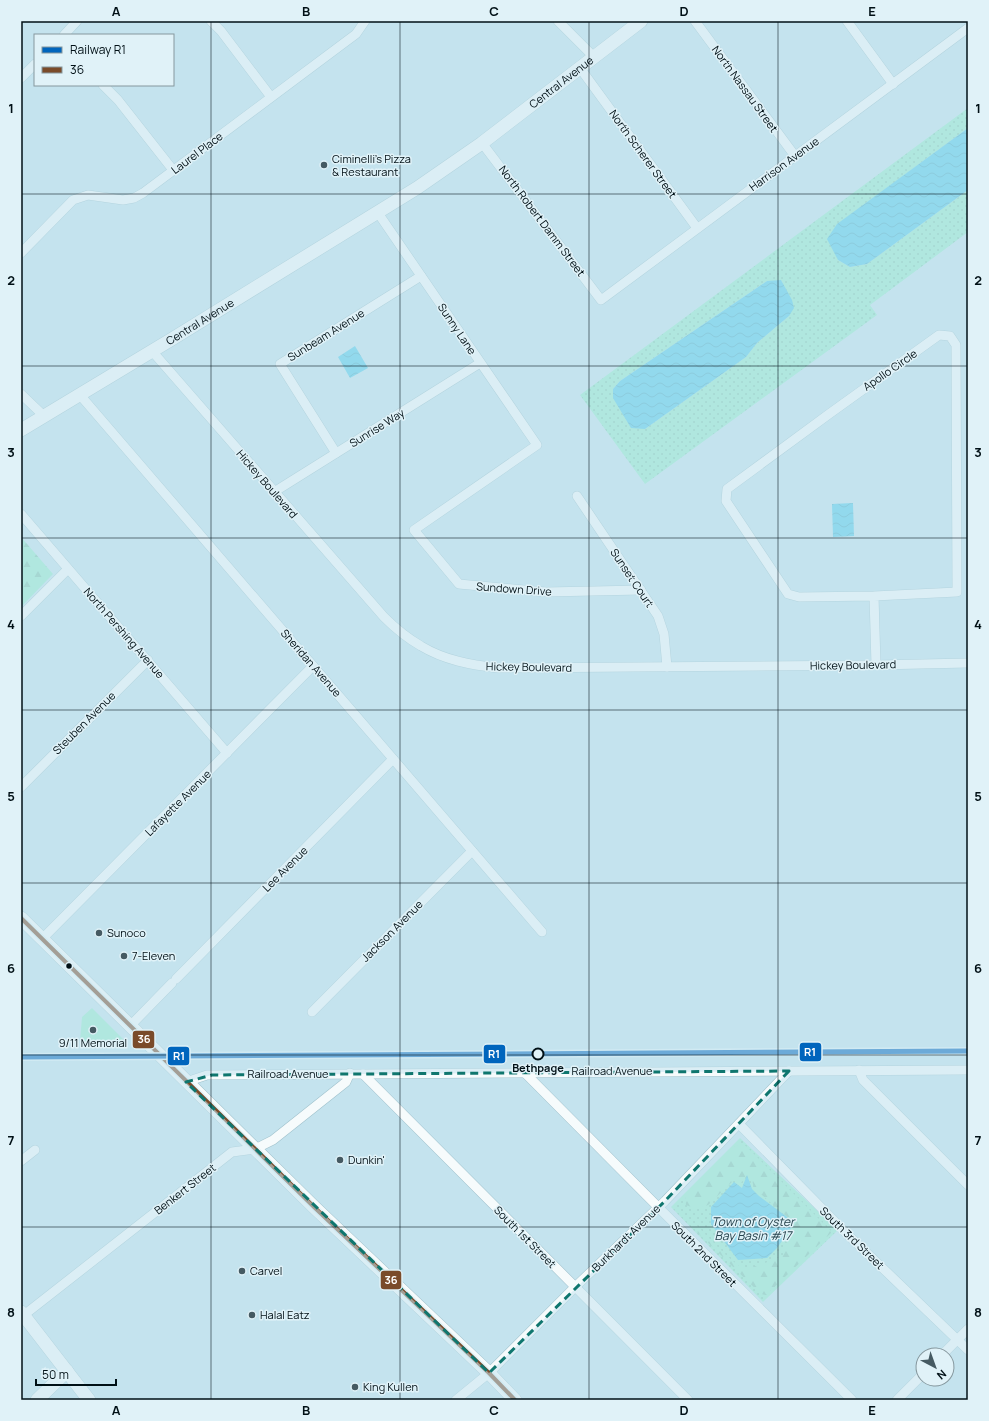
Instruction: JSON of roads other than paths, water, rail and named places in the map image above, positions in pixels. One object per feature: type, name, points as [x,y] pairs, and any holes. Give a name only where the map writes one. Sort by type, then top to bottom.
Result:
[{"type":"main road","name":"Central Avenue","points":[[21,430],[417,188],[482,143],[641,21]]},
{"type":"main road","points":[[21,918],[314,1207],[489,1373],[515,1400]]},
{"type":"main road","points":[[22,1313],[89,1400]]},
{"type":"main road","points":[[37,1400],[67,1371]]},
{"type":"street","points":[[65,34],[77,21]]},
{"type":"street","points":[[211,21],[221,31],[271,97]]},
{"type":"street","name":"Laurel Place","points":[[21,253],[73,200],[88,195],[123,200],[134,198],[143,193],[356,34],[365,21]]},
{"type":"street","points":[[558,21],[594,57]]},
{"type":"street","name":"North Nassau Street","points":[[696,21],[795,156]]},
{"type":"street","points":[[847,21],[893,84]]},
{"type":"street","name":"Harrison Avenue","points":[[601,300],[968,28]]},
{"type":"street","points":[[21,78],[34,65]]},
{"type":"street","name":"North Scherer Street","points":[[580,68],[697,228]]},
{"type":"street","points":[[104,86],[118,100],[173,170]]},
{"type":"street","name":"North Robert Damm Street","points":[[482,143],[601,300]]},
{"type":"street","name":"Sunny Lane","points":[[378,213],[536,445],[414,530]]},
{"type":"street","name":"Sunbeam Avenue","points":[[336,453],[280,364],[421,276]]},
{"type":"street","name":"Apollo Circle","points":[[939,335],[950,336],[956,345],[957,592],[874,596],[799,597],[788,594],[726,501],[727,489],[828,414],[939,335]]},
{"type":"street","name":"Hickey Boulevard","points":[[152,351],[384,618],[421,646],[436,654],[457,661],[498,668],[968,663]]},
{"type":"street","name":"Sunrise Way","points":[[274,492],[480,363]]},
{"type":"street","points":[[21,394],[44,416]]},
{"type":"street","name":"Sheridan Avenue","points":[[80,395],[542,932]]},
{"type":"street","name":"Sunset Court","points":[[577,496],[658,616],[664,634],[667,667]]},
{"type":"street","name":"North Pershing Avenue","points":[[21,514],[227,753]]},
{"type":"street","name":"Sundown Drive","points":[[414,530],[459,584],[546,592],[641,590]]},
{"type":"street","points":[[21,616],[68,568]]},
{"type":"street","points":[[874,596],[876,665]]},
{"type":"street","name":"Steuben Avenue","points":[[21,786],[148,660]]},
{"type":"street","name":"Lafayette Avenue","points":[[42,939],[313,666]]},
{"type":"street","name":"Lee Avenue","points":[[130,1026],[393,759]]},
{"type":"street","name":"Jackson Avenue","points":[[312,1012],[472,851]]},
{"type":"street","points":[[859,1070],[863,1080],[968,1185]]},
{"type":"street","name":"Railroad Avenue","points":[[186,1082],[207,1075],[968,1070]]},
{"type":"street","name":"Burkhardt Avenue","points":[[456,1400],[489,1373],[575,1287],[658,1208],[789,1071]]},
{"type":"street","name":"South 2nd Street","points":[[524,1072],[658,1208],[852,1400]]},
{"type":"street","name":"Benkert Street","points":[[22,1313],[232,1152],[255,1149],[272,1140],[346,1082],[350,1074]]},
{"type":"street","name":"South 1st Street","points":[[363,1074],[688,1400]]},
{"type":"street","name":"South 3rd Street","points":[[739,1124],[846,1232],[968,1350]]},
{"type":"street","points":[[21,1161],[35,1150]]},
{"type":"street","points":[[950,1347],[968,1329]]},
{"type":"street","points":[[897,1400],[915,1382]]},
{"type":"water","points":[[968,128],[968,190],[867,264],[850,267],[838,260],[827,239],[837,224]]},
{"type":"water","points":[[781,280],[792,300],[794,308],[789,316],[757,343],[746,357],[645,429],[631,428],[613,398],[613,389],[620,381],[767,281]]},
{"type":"water","points":[[355,346],[368,368],[350,378],[338,357]]},
{"type":"water","points":[[853,503],[854,536],[833,537],[832,504]]},
{"type":"water","name":"Town of Oyster Bay Basin #17","points":[[747,1175],[752,1189],[787,1217],[791,1228],[777,1248],[767,1258],[738,1260],[711,1224],[711,1207],[734,1182],[742,1188]]},
{"type":"rail line","name":"R1","points":[[21,1057],[968,1051]]},
{"type":"place","name":"Ciminelli's Pizza & Restaurant","points":[[324,165]]},
{"type":"place","name":"Sunoco","points":[[99,933]]},
{"type":"place","name":"7-Eleven","points":[[124,956]]},
{"type":"place","name":"9/11 Memorial","points":[[93,1030]]},
{"type":"place","name":"Bethpage","points":[[538,1054]]},
{"type":"place","name":"Dunkin'","points":[[340,1160]]},
{"type":"place","name":"Carvel","points":[[242,1271]]},
{"type":"place","name":"Halal Eatz","points":[[252,1315]]},
{"type":"place","name":"King Kullen","points":[[355,1387]]}]
